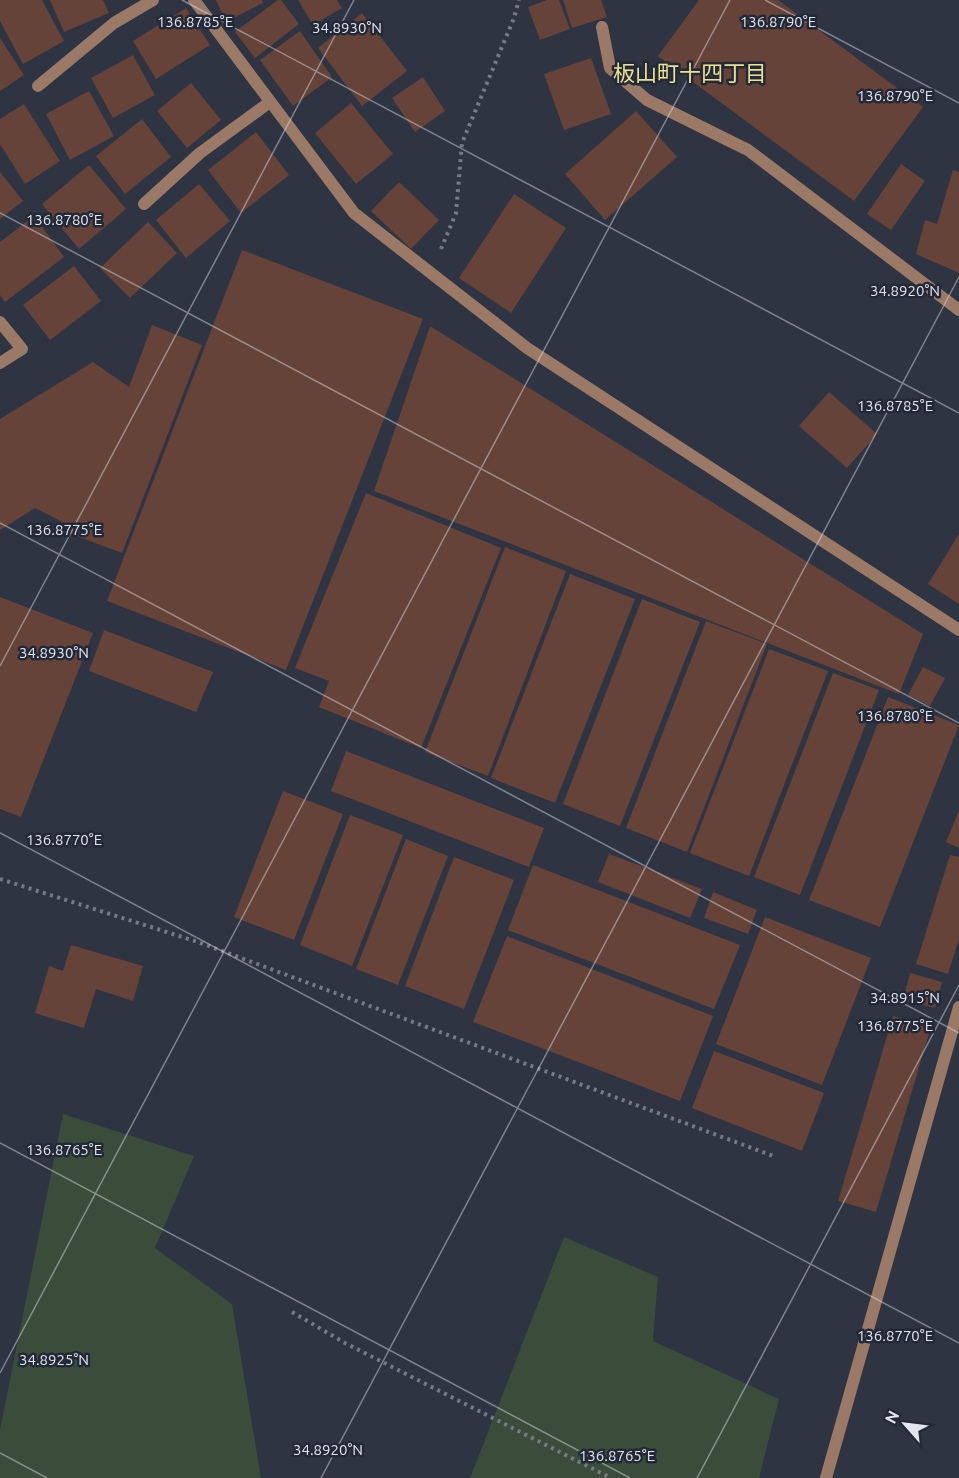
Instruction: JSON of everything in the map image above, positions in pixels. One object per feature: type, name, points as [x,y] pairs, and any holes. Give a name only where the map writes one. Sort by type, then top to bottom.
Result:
[{"type":"street","points":[[38,86],[114,23],[153,0]]},
{"type":"street","points":[[194,0],[354,213],[429,274],[527,348],[959,630]]},
{"type":"street","points":[[602,27],[610,69],[647,100],[748,150],[959,310]]},
{"type":"street","points":[[144,204],[200,153],[270,102]]},
{"type":"street","points":[[0,322],[22,349],[0,363]]},
{"type":"street","points":[[826,1478],[959,1007]]},
{"type":"path","points":[[429,274],[456,213],[462,143],[514,18],[519,0]]},
{"type":"path","points":[[0,879],[198,942],[776,1157]]},
{"type":"path","points":[[292,1312],[345,1343],[611,1478]]},
{"type":"green space","points":[[63,1114],[194,1156],[155,1248],[232,1304],[261,1478],[0,1478],[0,1430]]},
{"type":"green space","points":[[564,1237],[658,1277],[653,1341],[779,1399],[759,1478],[470,1478]]},
{"type":"building","points":[[0,0],[42,0],[64,41],[23,64],[0,21]]},
{"type":"building","points":[[50,0],[103,0],[109,13],[64,32]]},
{"type":"building","points":[[216,0],[262,0],[263,3],[226,22]]},
{"type":"building","points":[[281,0],[299,24],[255,58],[235,32]]},
{"type":"building","points":[[298,0],[337,0],[342,8],[313,25]]},
{"type":"building","points":[[547,0],[559,0],[570,29],[540,40],[528,7]]},
{"type":"building","points":[[563,0],[601,0],[607,17],[572,28]]},
{"type":"building","points":[[699,0],[778,0],[923,107],[854,201],[658,56]]},
{"type":"building","points":[[186,8],[210,45],[156,79],[133,41]]},
{"type":"building","points":[[362,13],[407,71],[362,106],[318,48]]},
{"type":"building","points":[[300,31],[332,77],[293,106],[260,60]]},
{"type":"building","points":[[0,38],[24,75],[0,91]]},
{"type":"building","points":[[133,55],[155,95],[113,118],[91,78]]},
{"type":"building","points":[[591,58],[611,114],[564,130],[544,74]]},
{"type":"building","points":[[423,77],[445,111],[415,132],[392,98]]},
{"type":"building","points":[[191,83],[221,120],[187,148],[157,111]]},
{"type":"building","points":[[89,91],[114,136],[70,160],[46,114]]},
{"type":"building","points":[[351,103],[393,154],[356,184],[315,133]]},
{"type":"building","points":[[24,104],[60,161],[25,184],[0,144],[0,119]]},
{"type":"building","points":[[636,111],[677,157],[605,220],[565,174]]},
{"type":"building","points":[[142,119],[171,157],[125,194],[96,156]]},
{"type":"building","points":[[256,132],[289,175],[241,213],[208,170]]},
{"type":"building","points":[[901,164],[925,181],[891,230],[867,214]]},
{"type":"building","points":[[89,165],[126,209],[79,249],[42,204]]},
{"type":"building","points":[[953,170],[959,172],[959,273],[916,254],[925,220],[937,224]]},
{"type":"building","points":[[0,172],[23,201],[0,219]]},
{"type":"building","points":[[399,182],[439,220],[411,249],[371,211]]},
{"type":"building","points":[[199,184],[230,221],[186,258],[156,220]]},
{"type":"building","points":[[514,194],[566,228],[511,313],[459,278]]},
{"type":"building","points":[[34,216],[64,257],[5,302],[0,295],[0,242]]},
{"type":"building","points":[[148,222],[177,253],[130,298],[100,268]]},
{"type":"building","points":[[242,250],[423,319],[286,670],[107,601]]},
{"type":"building","points":[[74,266],[101,301],[50,340],[23,305]]},
{"type":"building","points":[[152,325],[202,345],[122,553],[71,534],[70,526],[35,508],[0,530],[0,419],[93,362],[129,387]]},
{"type":"building","points":[[430,326],[923,634],[899,694],[374,491]]},
{"type":"building","points":[[829,392],[877,434],[847,468],[799,426]]},
{"type":"building","points":[[366,493],[501,548],[421,748],[319,707],[329,681],[295,668]]},
{"type":"building","points":[[959,534],[959,604],[928,584]]},
{"type":"building","points":[[505,547],[566,571],[488,776],[425,752]]},
{"type":"building","points":[[570,574],[635,599],[555,803],[491,778]]},
{"type":"building","points":[[0,597],[93,633],[21,817],[0,809]]},
{"type":"building","points":[[642,599],[700,622],[620,826],[563,804]]},
{"type":"building","points":[[706,621],[767,644],[687,852],[626,828]]},
{"type":"building","points":[[104,630],[213,672],[196,712],[89,671]]},
{"type":"building","points":[[769,649],[828,671],[749,876],[690,853]]},
{"type":"building","points":[[923,667],[945,678],[930,706],[908,695]]},
{"type":"building","points":[[833,673],[879,690],[800,895],[754,877]]},
{"type":"building","points":[[888,697],[959,725],[880,927],[809,900]]},
{"type":"building","points":[[346,751],[544,828],[529,867],[331,791]]},
{"type":"building","points":[[283,791],[343,814],[294,940],[234,917]]},
{"type":"building","points":[[959,810],[959,848],[946,842]]},
{"type":"building","points":[[350,815],[403,835],[352,966],[300,945]]},
{"type":"building","points":[[406,839],[448,856],[398,985],[356,969]]},
{"type":"building","points":[[609,854],[702,889],[690,918],[598,882]]},
{"type":"building","points":[[950,855],[959,857],[959,939],[948,974],[916,964]]},
{"type":"building","points":[[454,857],[514,880],[464,1009],[405,986]]},
{"type":"building","points":[[533,865],[740,945],[714,1009],[508,930]]},
{"type":"building","points":[[713,892],[757,910],[748,934],[704,918]]},
{"type":"building","points":[[765,917],[871,958],[822,1085],[716,1044]]},
{"type":"building","points":[[507,936],[713,1016],[680,1101],[473,1022]]},
{"type":"building","points":[[71,945],[143,966],[133,1001],[96,989],[84,1028],[35,1013],[49,966],[63,971]]},
{"type":"building","points":[[910,973],[942,982],[935,1008],[903,1000]]},
{"type":"building","points":[[893,1016],[931,1027],[876,1212],[838,1201]]},
{"type":"building","points":[[714,1051],[824,1093],[802,1151],[692,1108]]},
{"type":"district","name":"板山町十四丁目","points":[[690,72]]}]
